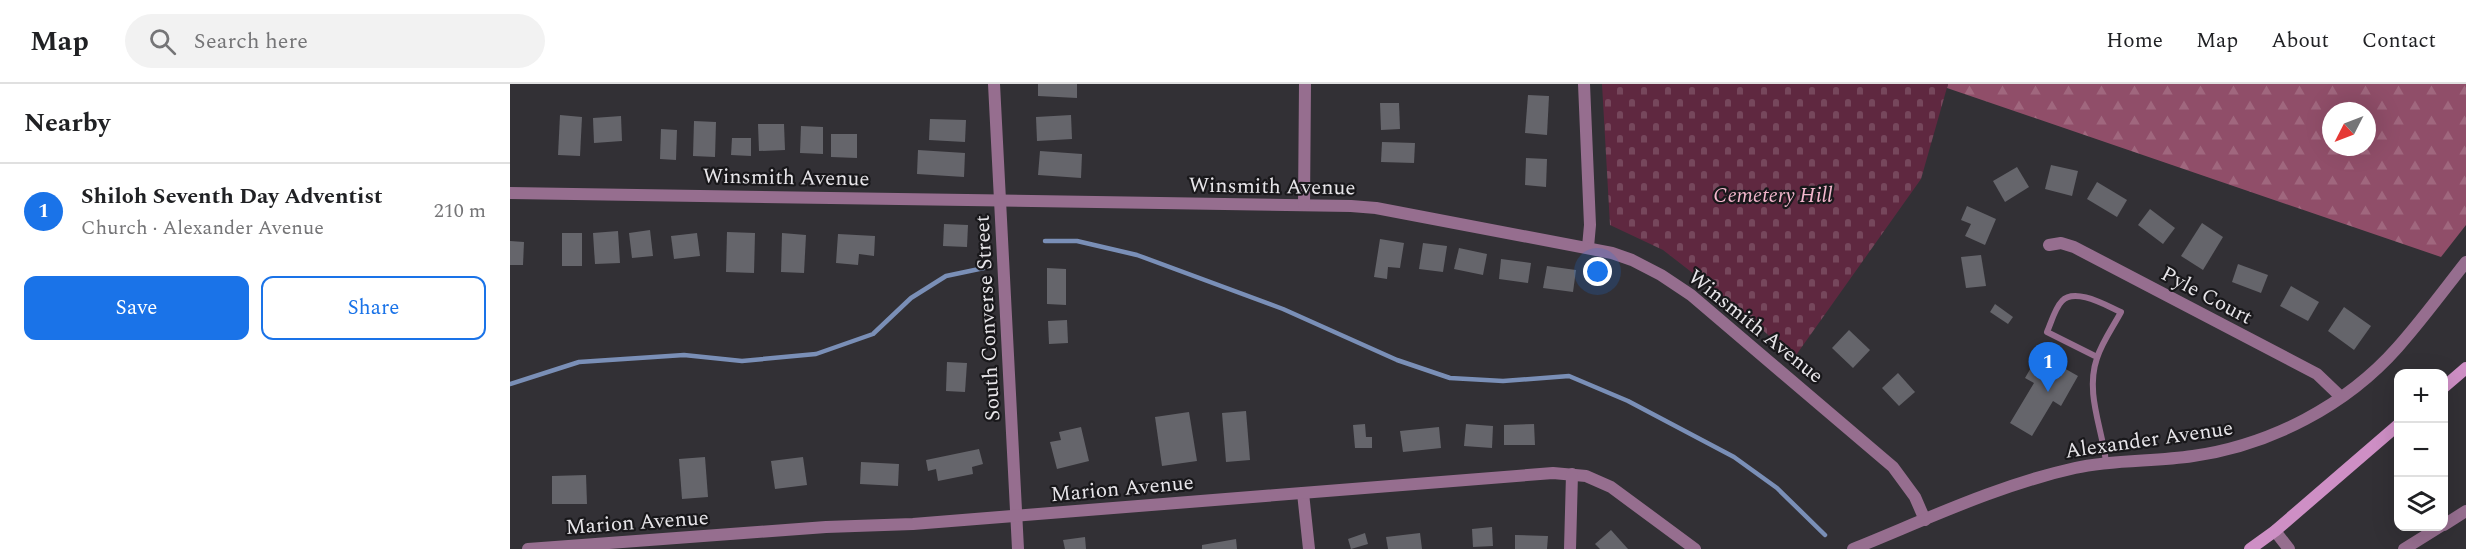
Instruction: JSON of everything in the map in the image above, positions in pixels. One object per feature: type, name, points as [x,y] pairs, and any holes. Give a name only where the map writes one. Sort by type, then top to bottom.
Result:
[{"type":"street","name":"South Converse Street","points":[[994,84],[1018,549]]},
{"type":"street","points":[[1304,205],[1305,84]]},
{"type":"street","points":[[1584,84],[1590,225],[1588,247]]},
{"type":"street","name":"Winsmith Avenue","points":[[510,193],[1376,208],[1588,247],[1632,260],[1661,275],[1691,296],[1893,467],[1910,489],[1926,520]]},
{"type":"street","name":"Pyle Court","points":[[2049,244],[2061,243],[2074,247],[2317,374],[2340,396]]},
{"type":"street","name":"Alexander Avenue","points":[[1853,549],[2032,479],[2106,462],[2191,456],[2225,450],[2259,440],[2291,426],[2340,396],[2370,374],[2397,348],[2466,262]]},
{"type":"street","points":[[2448,384],[2466,368]]},
{"type":"street","points":[[2250,549],[2275,531],[2394,428]]},
{"type":"street","name":"Marion Avenue","points":[[528,549],[826,527],[913,524],[1553,473],[1593,478],[1611,487],[1695,549]]},
{"type":"street","points":[[1570,549],[1572,474]]},
{"type":"street","points":[[1303,493],[1309,549]]},
{"type":"street","points":[[2448,522],[2466,511]]},
{"type":"street","points":[[2275,531],[2289,549]]},
{"type":"street","points":[[2404,549],[2434,531]]},
{"type":"lane","points":[[2097,357],[2047,332],[2062,301],[2069,297],[2092,298],[2121,312],[2097,357],[2092,380],[2094,408],[2106,462]]},
{"type":"green space","name":"Cemetery Hill","points":[[1602,84],[1948,84],[1921,179],[1794,358],[1739,309],[1663,250],[1610,225]]},
{"type":"green space","points":[[1948,84],[2466,84],[2466,225],[2441,257],[1947,88]]},
{"type":"building","points":[[1038,84],[1077,84],[1077,98],[1038,96]]},
{"type":"building","points":[[1528,95],[1549,96],[1547,135],[1525,133]]},
{"type":"building","points":[[1380,103],[1399,103],[1400,129],[1381,130]]},
{"type":"building","points":[[560,115],[582,117],[580,156],[558,155]]},
{"type":"building","points":[[1071,115],[1072,139],[1037,141],[1036,117]]},
{"type":"building","points":[[621,116],[622,141],[594,143],[593,118]]},
{"type":"building","points":[[930,119],[966,120],[965,142],[929,140]]},
{"type":"building","points":[[694,121],[716,122],[715,157],[693,156]]},
{"type":"building","points":[[758,124],[784,124],[785,150],[759,151]]},
{"type":"building","points":[[801,126],[823,127],[823,154],[800,153]]},
{"type":"building","points":[[661,129],[677,130],[676,160],[660,159]]},
{"type":"building","points":[[831,134],[857,134],[857,158],[831,157]]},
{"type":"building","points":[[732,138],[751,138],[751,156],[731,155]]},
{"type":"building","points":[[1382,142],[1415,143],[1414,163],[1381,162]]},
{"type":"building","points":[[918,150],[965,153],[964,177],[917,174]]},
{"type":"building","points":[[1040,151],[1082,154],[1081,178],[1038,175]]},
{"type":"building","points":[[1526,158],[1547,159],[1546,187],[1525,185]]},
{"type":"building","points":[[2051,165],[2078,171],[2072,196],[2045,189]]},
{"type":"building","points":[[2017,167],[2029,187],[2005,202],[1993,181]]},
{"type":"building","points":[[2097,182],[2127,200],[2117,217],[2087,199]]},
{"type":"building","points":[[1967,206],[1996,219],[1985,245],[1965,236],[1971,224],[1961,220]]},
{"type":"building","points":[[2150,209],[2175,228],[2163,244],[2138,225]]},
{"type":"building","points":[[2202,223],[2223,237],[2203,270],[2181,256]]},
{"type":"building","points":[[944,224],[968,225],[967,247],[943,246]]},
{"type":"building","points":[[650,230],[653,256],[632,258],[629,233]]},
{"type":"building","points":[[618,231],[620,263],[595,264],[593,233]]},
{"type":"building","points":[[727,232],[755,233],[754,273],[726,272]]},
{"type":"building","points":[[562,233],[582,233],[582,266],[562,266]]},
{"type":"building","points":[[697,233],[700,256],[674,259],[671,236]]},
{"type":"building","points":[[782,233],[806,235],[804,273],[781,272]]},
{"type":"building","points":[[838,234],[875,236],[874,256],[859,254],[858,265],[836,263]]},
{"type":"building","points":[[1380,239],[1404,243],[1400,268],[1388,267],[1387,279],[1374,277]]},
{"type":"building","points":[[510,241],[524,242],[523,265],[510,265]]},
{"type":"building","points":[[1423,243],[1447,246],[1443,272],[1419,269]]},
{"type":"building","points":[[1459,248],[1487,254],[1483,275],[1454,269]]},
{"type":"building","points":[[1981,255],[1986,286],[1966,288],[1961,257]]},
{"type":"building","points":[[1501,259],[1531,263],[1528,283],[1499,279]]},
{"type":"building","points":[[2238,264],[2268,275],[2261,293],[2232,282]]},
{"type":"building","points":[[1547,266],[1576,270],[1573,292],[1543,288]]},
{"type":"building","points":[[1047,268],[1066,269],[1066,305],[1047,304]]},
{"type":"building","points":[[2291,286],[2319,302],[2308,321],[2280,306]]},
{"type":"building","points":[[1995,304],[2013,317],[2008,324],[1990,312]]},
{"type":"building","points":[[2344,307],[2371,326],[2354,350],[2328,331]]},
{"type":"building","points":[[1067,320],[1068,343],[1049,344],[1048,321]]},
{"type":"building","points":[[1849,330],[1870,350],[1853,368],[1832,348]]},
{"type":"building","points":[[2039,354],[2078,376],[2061,406],[2053,401],[2032,436],[2010,423],[2034,383],[2025,378]]},
{"type":"building","points":[[947,362],[967,363],[965,392],[946,391]]},
{"type":"building","points":[[1898,373],[1915,392],[1899,406],[1882,388]]},
{"type":"building","points":[[1246,411],[1250,460],[1226,462],[1222,413]]},
{"type":"building","points":[[1189,412],[1197,461],[1162,466],[1155,417]]},
{"type":"building","points":[[1365,424],[1366,437],[1372,437],[1372,448],[1355,448],[1353,425]]},
{"type":"building","points":[[1466,424],[1493,426],[1492,448],[1464,446]]},
{"type":"building","points":[[1534,424],[1535,445],[1504,445],[1504,425]]},
{"type":"building","points":[[1081,427],[1089,461],[1057,469],[1050,442],[1061,440],[1059,432]]},
{"type":"building","points":[[1439,427],[1441,448],[1403,452],[1400,431]]},
{"type":"building","points":[[979,449],[983,464],[972,467],[973,474],[938,481],[936,469],[928,471],[926,460]]},
{"type":"building","points":[[705,457],[708,497],[682,499],[679,459]]},
{"type":"building","points":[[803,457],[807,485],[775,489],[771,461]]},
{"type":"building","points":[[861,462],[899,464],[898,486],[860,484]]},
{"type":"building","points":[[586,475],[587,504],[552,504],[552,476]]},
{"type":"building","points":[[1492,527],[1493,546],[1473,547],[1472,529]]},
{"type":"building","points":[[1611,530],[1628,549],[1600,549],[1595,544]]},
{"type":"building","points":[[1365,533],[1368,544],[1351,549],[1348,539]]},
{"type":"building","points":[[1420,533],[1422,549],[1388,549],[1386,537]]},
{"type":"building","points":[[1515,535],[1548,536],[1547,549],[1515,549]]},
{"type":"building","points":[[1085,537],[1086,549],[1065,549],[1063,540]]},
{"type":"building","points":[[1236,539],[1237,549],[1202,549],[1202,545]]},
{"type":"waterway","points":[[1045,241],[1077,241],[1137,255],[1283,309],[1397,360],[1450,378],[1503,381],[1569,376],[1628,401],[1734,457],[1777,488],[1825,535]]},
{"type":"waterway","points":[[510,384],[579,362],[684,355],[742,361],[816,354],[873,334],[911,298],[946,276],[984,268]]},
{"type":"place","name":"Shiloh Seventh Day Adventist","points":[[2048,392]]}]
